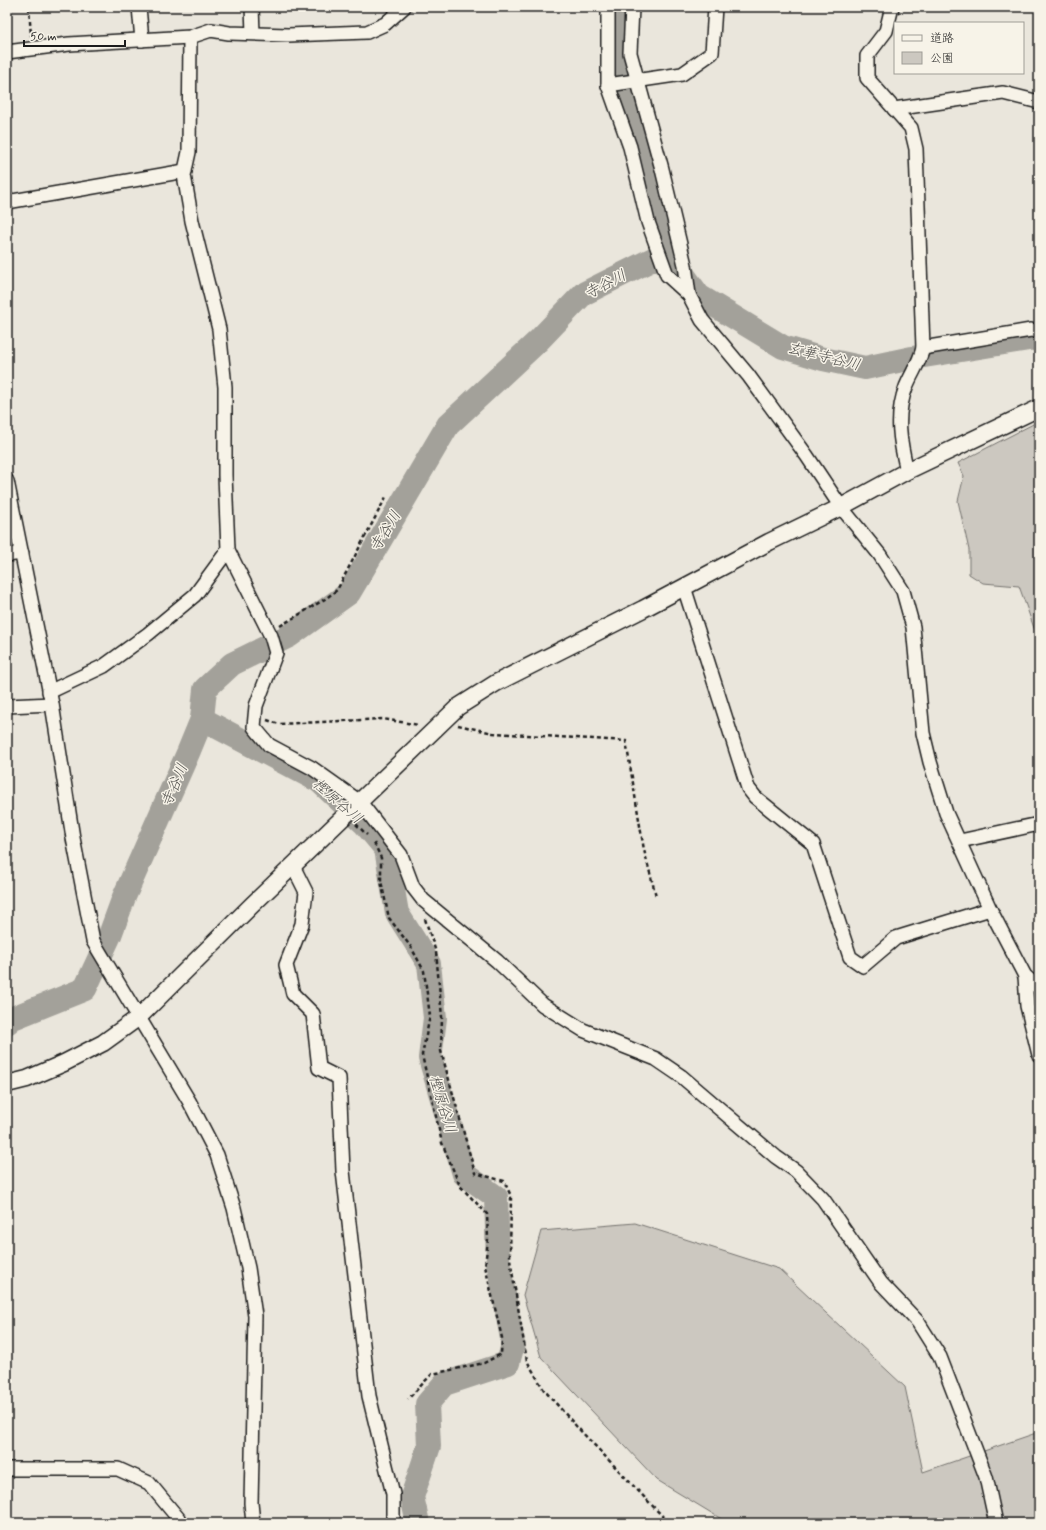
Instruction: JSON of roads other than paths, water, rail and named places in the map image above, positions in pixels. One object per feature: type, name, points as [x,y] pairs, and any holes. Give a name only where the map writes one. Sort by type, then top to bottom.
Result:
[{"type":"street","points":[[139,7],[142,40]]},
{"type":"street","points":[[252,7],[253,34]]},
{"type":"street","points":[[7,52],[190,37],[212,30],[253,34],[314,35],[367,32],[385,24],[404,7]]},
{"type":"street","points":[[608,7],[608,85],[630,147],[648,222],[667,275],[689,295]]},
{"type":"street","points":[[632,7],[630,54],[662,169],[685,265],[689,295],[702,320],[748,375],[841,507],[880,555],[902,591],[913,627],[923,733],[930,762],[946,813],[990,909],[1025,976],[1039,988]]},
{"type":"street","points":[[608,85],[682,74],[712,53],[715,7]]},
{"type":"street","points":[[892,7],[886,31],[867,56],[867,78],[911,128],[916,149],[923,348],[919,363],[906,387],[898,416],[900,440],[907,471]]},
{"type":"street","points":[[190,37],[188,152],[185,171],[192,221],[219,329],[225,387],[225,475],[228,550],[270,634],[276,653],[256,706],[254,727],[269,745],[312,768],[360,802],[400,855],[413,887],[424,900],[496,961],[543,1005],[583,1030],[656,1060],[681,1076],[776,1157],[796,1171],[823,1199],[881,1283],[918,1322],[940,1357],[986,1477],[996,1523]]},
{"type":"street","points":[[894,109],[1003,93],[1039,102]]},
{"type":"street","points":[[7,202],[185,171]]},
{"type":"street","points":[[923,348],[1031,330],[1039,332]]},
{"type":"street","points":[[7,1084],[64,1064],[103,1043],[139,1017],[458,707],[496,683],[769,542],[841,507],[907,471],[1039,408]]},
{"type":"street","points":[[7,481],[50,698],[72,838],[93,941],[189,1101],[217,1155],[234,1208],[248,1268],[255,1316],[251,1503],[253,1523]]},
{"type":"street","points":[[7,706],[50,698],[104,666],[148,634],[195,595],[228,550]]},
{"type":"street","points":[[7,555],[22,553]]},
{"type":"street","points":[[684,587],[748,788],[755,797],[813,844],[850,957],[863,966],[896,938],[990,909]]},
{"type":"street","points":[[960,841],[1039,824]]},
{"type":"street","points":[[293,866],[306,892],[302,924],[286,965],[294,994],[312,1014],[319,1068],[339,1078],[343,1171],[369,1396],[393,1494],[393,1523]]},
{"type":"street","points":[[1025,976],[1027,1006],[1039,1055]]},
{"type":"street","points":[[7,1469],[118,1469],[149,1483],[178,1518],[180,1523]]},
{"type":"waterway","name":"玄華寺谷川","points":[[621,7],[619,64],[647,154],[667,252],[699,296],[783,347],[823,359],[865,368],[912,358],[1035,338],[1039,341]]},
{"type":"waterway","name":"寺谷川","points":[[7,1023],[13,1018],[85,989],[110,935],[124,897],[202,719],[205,689],[232,664],[289,636],[349,593],[448,425],[538,341],[583,294],[667,252]]},
{"type":"waterway","name":"樫原谷川","points":[[202,719],[319,781],[365,824],[386,849],[397,913],[429,964],[435,1018],[430,1058],[464,1174],[496,1197],[498,1262],[513,1344],[508,1363],[444,1384],[427,1404],[429,1446],[412,1497],[418,1523]]}]
